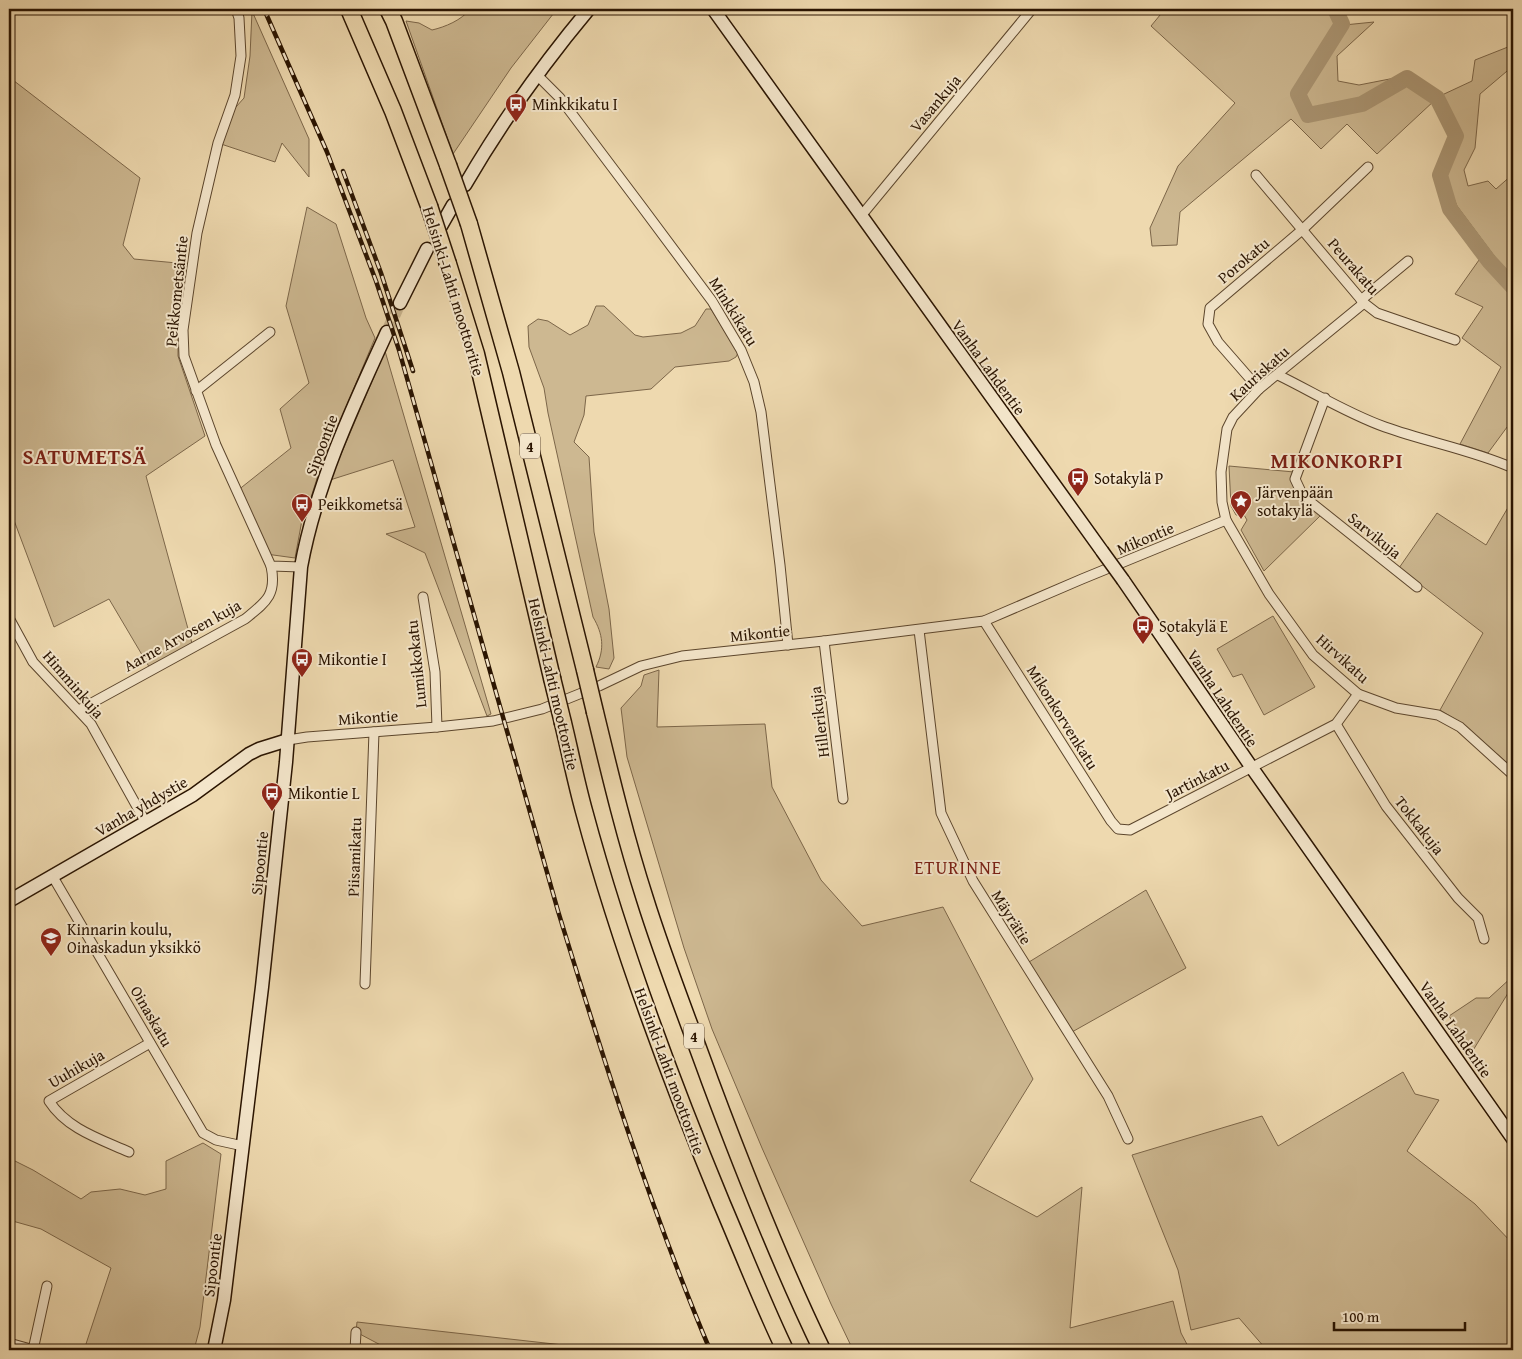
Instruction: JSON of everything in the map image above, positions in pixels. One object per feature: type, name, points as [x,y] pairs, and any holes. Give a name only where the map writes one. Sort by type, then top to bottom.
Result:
[{"type":"highway","name":"Helsinki-Lahti moottoritie","points":[[348,9],[393,112],[429,206],[476,354],[583,810],[611,906],[645,1006],[700,1151],[767,1312],[785,1350]]},
{"type":"highway","name":"Helsinki-Lahti moottoritie","points":[[388,9],[469,224],[512,372],[616,800],[645,898],[736,1149],[795,1295],[822,1350]]},
{"type":"street","name":"Peikkometsäntie","points":[[236,9],[239,18],[241,56],[235,95],[218,143],[199,221],[184,330],[184,356],[216,444],[271,566]]},
{"type":"street","points":[[465,185],[490,142],[537,75],[589,9]]},
{"type":"street","name":"Vanha Lahdentie","points":[[713,9],[1123,580],[1252,768],[1513,1139]]},
{"type":"street","name":"Vasankuja","points":[[861,216],[1032,9]]},
{"type":"street","name":"Minkkikatu","points":[[537,75],[560,98],[688,269],[734,336],[745,357],[754,382],[761,412],[788,645]]},
{"type":"street","name":"Porokatu","points":[[1259,390],[1218,342],[1208,324],[1210,308],[1302,230],[1368,167]]},
{"type":"street","name":"Peurakatu","points":[[1256,175],[1363,302],[1376,313],[1455,340]]},
{"type":"street","points":[[440,226],[453,205]]},
{"type":"street","points":[[400,303],[427,249]]},
{"type":"street","name":"Kauriskatu","points":[[1226,520],[1222,502],[1221,472],[1227,429],[1233,417],[1259,390],[1363,302],[1408,261]]},
{"type":"street","points":[[196,391],[270,332]]},
{"type":"street","name":"Sipoontie","points":[[214,1350],[224,1300],[262,987],[288,740],[301,567],[305,543],[327,470],[387,332]]},
{"type":"street","points":[[1278,375],[1384,427],[1493,460],[1513,468]]},
{"type":"street","name":"Sarvikuja","points":[[1325,398],[1295,479],[1303,496],[1417,587]]},
{"type":"street","name":"Mikontie","points":[[288,740],[493,721],[535,711],[599,686],[641,666],[682,656],[984,621],[1226,520]]},
{"type":"street","name":"Hirvikatu","points":[[1226,520],[1269,594],[1313,655],[1358,694],[1396,708],[1438,715],[1460,727],[1513,775]]},
{"type":"street","points":[[271,566],[301,567]]},
{"type":"street","name":"Aarne Arvosen kuja","points":[[78,710],[245,619],[264,604],[272,592],[274,578],[271,566]]},
{"type":"street","name":"Lumikkokatu","points":[[423,597],[435,672],[437,727]]},
{"type":"street","name":"Himminkuja","points":[[9,618],[33,662],[91,724],[145,822]]},
{"type":"street","name":"Mikonkorvenkatu","points":[[984,621],[1118,829]]},
{"type":"street","name":"Mäyrätie","points":[[919,630],[941,813],[972,881],[1108,1096],[1128,1139]]},
{"type":"street","name":"Hillerikuja","points":[[824,641],[843,800]]},
{"type":"street","name":"Jartinkatu","points":[[1118,829],[1130,830],[1336,724],[1358,694]]},
{"type":"street","name":"Tokkakuja","points":[[1336,724],[1386,806],[1458,898],[1478,918],[1484,939]]},
{"type":"street","name":"Piisamikatu","points":[[365,984],[374,732]]},
{"type":"street","name":"Vanha yhdystie","points":[[9,901],[211,783],[249,754],[288,740]]},
{"type":"street","name":"Oinaskatu","points":[[53,876],[202,1133],[216,1140],[243,1146]]},
{"type":"street","name":"Uuhikuja","points":[[129,1152],[79,1130],[56,1113],[49,1101],[150,1043]]},
{"type":"street","points":[[9,1343],[34,1350],[47,1286]]},
{"type":"street","points":[[355,1350],[356,1332]]},
{"type":"shaded area","points":[[470,9],[557,9],[511,68],[453,154],[406,21],[419,23],[432,30],[453,22]]},
{"type":"shaded area","points":[[1165,9],[1332,9],[1339,23],[1295,94],[1308,118],[1362,107],[1407,81],[1435,100],[1377,154],[1347,124],[1321,149],[1291,119],[1180,212],[1177,245],[1152,246],[1150,228],[1178,166],[1235,103],[1151,26]]},
{"type":"shaded area","points":[[252,11],[309,139],[309,177],[282,143],[275,162],[218,143],[227,117],[244,98],[250,56]]},
{"type":"shaded area","points":[[1374,22],[1337,56],[1338,81],[1359,85],[1405,76],[1360,102],[1309,113],[1300,94],[1344,25]]},
{"type":"shaded area","points":[[1513,45],[1513,66],[1480,94],[1475,148],[1464,170],[1468,186],[1488,181],[1496,189],[1513,174],[1513,277],[1495,257],[1457,206],[1444,175],[1460,134],[1442,95],[1472,81],[1475,60]]},
{"type":"shaded area","points":[[9,77],[140,178],[123,245],[134,259],[188,264],[178,325],[178,356],[205,436],[146,476],[193,647],[151,670],[109,599],[54,627],[9,507]]},
{"type":"shaded area","points":[[307,207],[336,224],[366,318],[375,338],[320,469],[302,520],[295,558],[266,554],[237,491],[291,448],[280,409],[309,383],[286,306]]},
{"type":"shaded area","points":[[1479,260],[1513,293],[1513,419],[1488,453],[1460,444],[1501,367],[1462,338],[1483,307],[1455,294]]},
{"type":"shaded area","points":[[596,306],[604,306],[635,335],[643,337],[681,333],[695,326],[706,309],[711,309],[738,353],[736,357],[729,361],[675,367],[651,389],[586,396],[584,415],[574,442],[589,457],[594,532],[609,609],[614,658],[609,669],[596,667],[602,648],[601,636],[593,617],[544,388],[529,347],[528,326],[538,319],[548,321],[570,335],[588,325]]},
{"type":"shaded area","points":[[385,351],[491,714],[487,716],[425,553],[386,534],[415,527],[393,460],[330,480]]},
{"type":"shaded area","points":[[1229,466],[1294,472],[1292,481],[1321,515],[1264,571],[1241,530],[1247,520],[1244,515],[1236,515],[1231,506]]},
{"type":"shaded area","points":[[1513,499],[1513,768],[1463,724],[1440,710],[1483,633],[1399,568],[1437,513],[1486,545]]},
{"type":"shaded area","points":[[1273,616],[1315,687],[1264,715],[1242,674],[1233,677],[1217,649]]},
{"type":"shaded area","points":[[659,670],[657,727],[765,724],[772,787],[821,880],[862,926],[943,907],[1033,1079],[970,1181],[1037,1217],[1082,1187],[1070,1328],[1173,1301],[1181,1333],[1190,1350],[853,1350],[762,1148],[712,1029],[684,948],[627,757],[621,708],[641,686],[644,675]]},
{"type":"shaded area","points":[[1146,890],[1186,968],[1072,1032],[1029,962]]},
{"type":"shaded area","points":[[1513,976],[1513,985],[1472,1052],[1449,1016],[1476,998],[1489,998]]},
{"type":"shaded area","points":[[1403,1072],[1415,1094],[1439,1100],[1407,1151],[1475,1204],[1513,1244],[1513,1350],[1264,1350],[1265,1348],[1239,1318],[1191,1330],[1178,1270],[1132,1155],[1262,1116],[1278,1146]]},
{"type":"shaded area","points":[[203,1143],[221,1154],[200,1327],[194,1350],[84,1350],[111,1268],[41,1229],[9,1220],[9,1158],[81,1199],[91,1192],[120,1189],[145,1195],[166,1189],[166,1161]]},
{"type":"shaded area","points":[[357,1322],[608,1350],[390,1350],[356,1332]]},
{"type":"waterway","points":[[1335,9],[1342,24],[1298,94],[1308,115],[1362,104],[1407,78],[1437,98],[1456,136],[1440,175],[1450,209],[1489,261],[1513,287]]},
{"type":"tunnel","points":[[387,332],[400,303]]},
{"type":"railway","points":[[264,9],[327,152],[376,281],[399,350],[575,966],[647,1187],[710,1350]]},
{"type":"railway","points":[[343,171],[381,273],[413,371]]},
{"type":"place","name":"Minkkikatu I","points":[[516,123]]},
{"type":"place","name":"Sotakylä P","points":[[1078,497]]},
{"type":"place","name":"Järvenpään sotakylä","points":[[1241,520]]},
{"type":"place","name":"Peikkometsä","points":[[302,523]]},
{"type":"place","name":"Sotakylä E","points":[[1143,645]]},
{"type":"place","name":"Mikontie I","points":[[302,678]]},
{"type":"place","name":"Mikontie L","points":[[272,812]]},
{"type":"place","name":"Kinnarin koulu, Oinaskadun yksikkö","points":[[51,957]]},
{"type":"district","name":"SATUMETSÄ","points":[[85,456]]},
{"type":"district","name":"MIKONKORPI","points":[[1337,460]]},
{"type":"district","name":"ETURINNE","points":[[958,867]]}]
